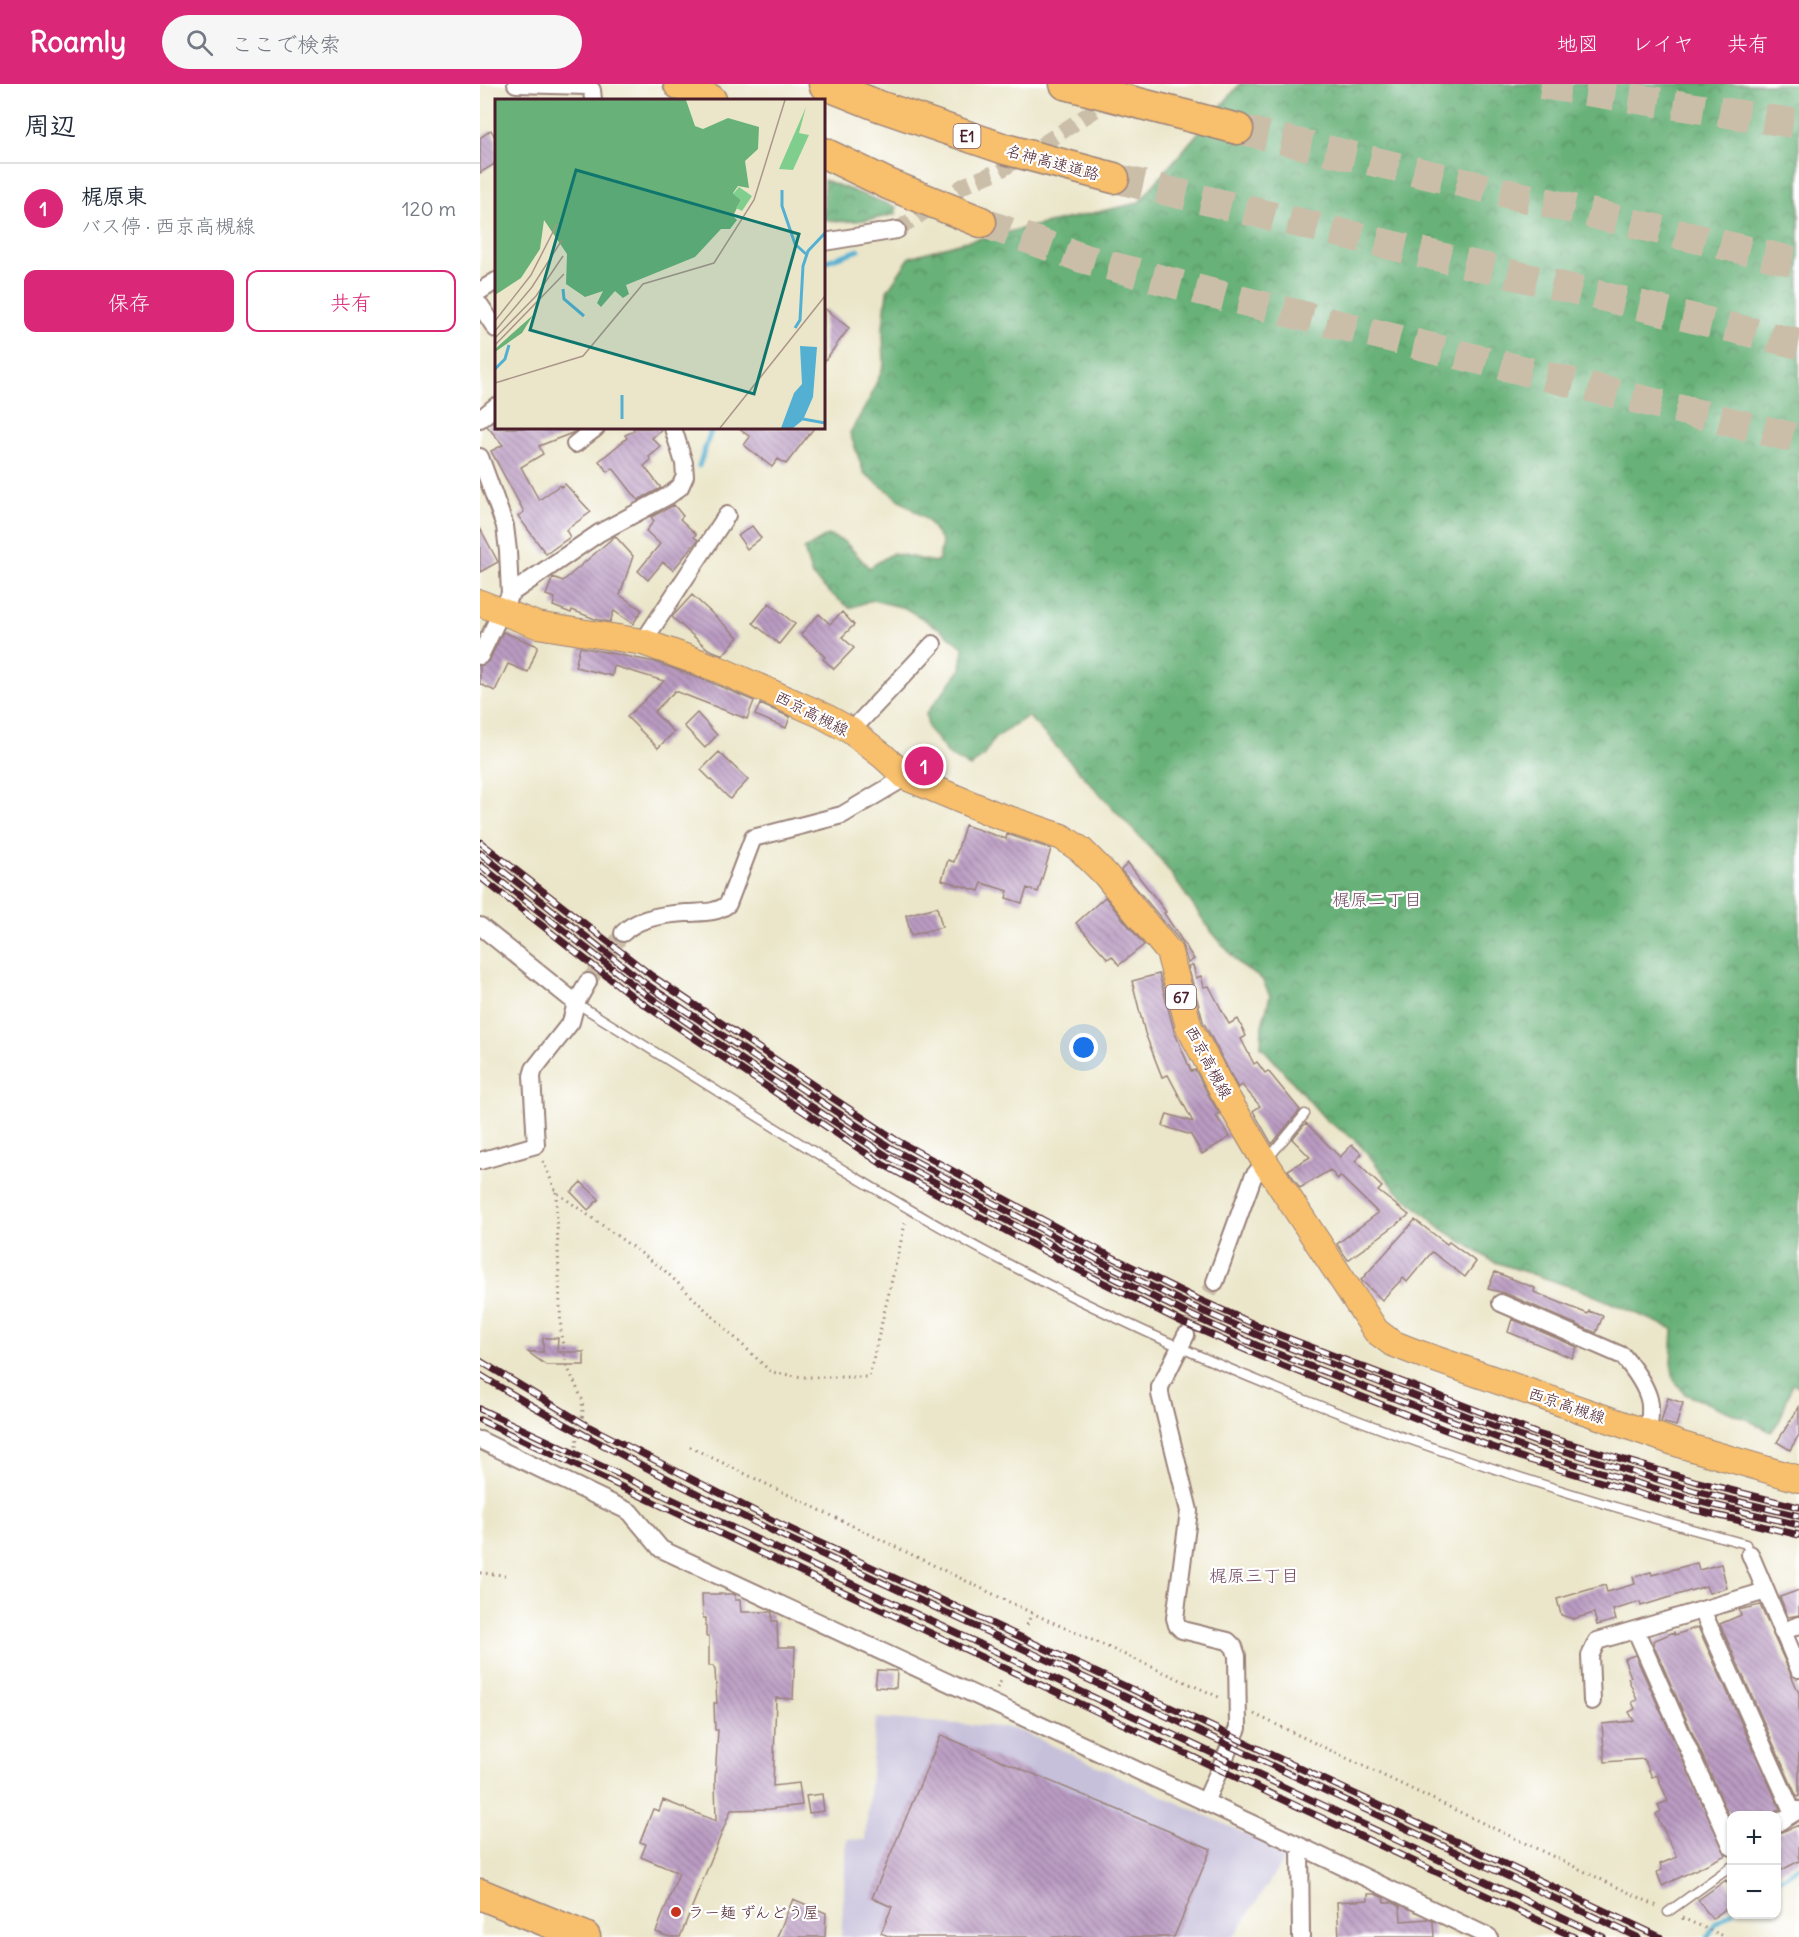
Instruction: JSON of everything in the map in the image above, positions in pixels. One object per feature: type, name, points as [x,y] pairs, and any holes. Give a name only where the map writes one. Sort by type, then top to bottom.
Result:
[{"type":"highway","points":[[679,84],[709,99]]},
{"type":"highway","name":"名神高速道路","points":[[824,84],[879,106],[1005,149],[1114,178]]},
{"type":"highway","points":[[1065,84],[1238,129]]},
{"type":"highway","points":[[825,153],[888,184],[981,222]]},
{"type":"highway","points":[[480,1894],[585,1937]]},
{"type":"main road","name":"西京高槻線","points":[[497,603],[537,625],[643,642],[718,669],[822,715],[850,731],[884,756],[906,777],[994,814],[1062,837],[1081,850],[1105,873],[1169,952],[1189,1027],[1223,1091],[1266,1162],[1376,1331],[1412,1351],[1648,1434],[1799,1479]]},
{"type":"street","points":[[516,84],[587,86],[592,90],[593,99]]},
{"type":"street","points":[[825,242],[897,230]]},
{"type":"street","points":[[480,291],[495,282]]},
{"type":"street","points":[[480,305],[495,328]]},
{"type":"street","points":[[480,419],[495,407]]},
{"type":"street","points":[[575,444],[595,429]]},
{"type":"street","points":[[497,603],[599,533],[669,496],[680,487],[685,476],[684,463],[673,429]]},
{"type":"street","points":[[480,457],[487,496],[505,526],[510,574],[497,603],[480,656]]},
{"type":"street","points":[[643,642],[727,515]]},
{"type":"street","points":[[850,731],[933,644]]},
{"type":"street","points":[[623,933],[629,927],[642,921],[684,913],[721,910],[728,904],[753,838],[842,814],[906,777]]},
{"type":"street","points":[[480,926],[576,1003]]},
{"type":"street","points":[[480,1161],[536,1145],[532,1076],[534,1069],[571,1022],[576,1003],[588,982]]},
{"type":"street","points":[[1215,1282],[1253,1177],[1266,1162]]},
{"type":"street","points":[[1501,1303],[1623,1356],[1634,1369],[1649,1399],[1648,1434]]},
{"type":"street","points":[[1183,1342],[1160,1387],[1189,1511],[1175,1618],[1182,1630],[1228,1641],[1234,1647],[1237,1656],[1238,1728],[1205,1802]]},
{"type":"street","points":[[480,1440],[630,1512],[661,1549],[1300,1846],[1489,1937]]},
{"type":"street","points":[[1750,1554],[1799,1669]]},
{"type":"street","points":[[1592,1701],[1590,1656],[1597,1641],[1766,1591]]},
{"type":"street","points":[[1702,1610],[1796,1812],[1781,1821]]},
{"type":"street","points":[[1782,1632],[1799,1625]]},
{"type":"street","points":[[1636,1631],[1727,1838]]},
{"type":"street","points":[[1300,1846],[1301,1937]]},
{"type":"lane","points":[[576,1003],[909,1209],[1017,1269],[1367,1424],[1466,1461],[1661,1521],[1746,1544],[1750,1554]]},
{"type":"lane","points":[[1266,1162],[1305,1114]]},
{"type":"lane","points":[[1668,1912],[1727,1869]]},
{"type":"path","points":[[536,1145],[556,1192],[561,1334],[566,1364],[582,1399],[583,1414],[577,1437],[574,1468]]},
{"type":"path","points":[[556,1192],[663,1269],[771,1372],[802,1377],[869,1377],[909,1209]]},
{"type":"path","points":[[690,1447],[1032,1613],[1239,1707],[1668,1912],[1726,1937]]},
{"type":"path","points":[[480,1573],[504,1575]]},
{"type":"path","points":[[1027,1625],[1032,1613]]},
{"type":"shaded area","points":[[876,1718],[1014,1728],[1288,1853],[1234,1937],[841,1937],[847,1839],[865,1840]]},
{"type":"green space","points":[[1240,84],[1799,84],[1799,1386],[1792,1384],[1780,1420],[1771,1432],[1685,1394],[1674,1380],[1671,1363],[1673,1329],[1581,1290],[1492,1261],[1442,1229],[1396,1190],[1355,1140],[1326,1120],[1261,1046],[1262,1025],[1270,996],[1262,979],[1241,966],[1211,931],[1162,861],[1028,716],[994,739],[984,755],[970,767],[949,755],[928,728],[926,714],[961,669],[963,647],[940,629],[905,608],[872,600],[850,608],[812,576],[804,549],[828,535],[845,542],[869,568],[893,553],[934,562],[939,560],[942,542],[928,521],[864,473],[850,433],[869,400],[884,365],[883,329],[887,291],[910,257],[959,243],[1138,203]]},
{"type":"green space","points":[[825,180],[896,207],[896,214],[870,219],[825,219]]},
{"type":"building","points":[[491,130],[495,137],[495,164],[480,173],[480,138]]},
{"type":"building","points":[[825,309],[849,328],[825,361]]},
{"type":"building","points":[[495,420],[495,429],[578,429],[539,446],[543,454],[521,467],[539,500],[565,484],[591,512],[566,530],[570,537],[546,554],[518,516],[524,512],[491,451],[503,445],[487,426]]},
{"type":"building","points":[[633,429],[662,429],[652,438],[661,447],[649,457],[651,460],[644,466],[661,488],[638,500],[613,468],[608,472],[599,461],[627,438],[625,435],[634,431]]},
{"type":"building","points":[[739,429],[813,429],[786,464],[778,459],[772,467],[744,445],[750,437]]},
{"type":"building","points":[[674,505],[683,516],[680,519],[696,534],[694,537],[698,540],[673,570],[663,562],[648,580],[638,571],[660,544],[646,531],[654,521],[651,517]]},
{"type":"building","points":[[752,526],[761,538],[747,549],[738,536]]},
{"type":"building","points":[[480,528],[498,562],[480,572]]},
{"type":"building","points":[[615,536],[633,556],[620,595],[642,610],[633,624],[614,611],[610,622],[572,610],[571,613],[553,606],[555,598],[546,595],[553,577],[563,581]]},
{"type":"building","points":[[692,595],[738,637],[723,655],[708,649],[672,617]]},
{"type":"building","points":[[769,603],[795,624],[779,644],[753,623]]},
{"type":"building","points":[[842,612],[854,625],[842,637],[854,648],[834,669],[801,634],[819,614],[830,624]]},
{"type":"building","points":[[503,632],[538,646],[528,672],[508,664],[495,691],[480,684],[480,666],[489,661]]},
{"type":"building","points":[[580,647],[655,662],[754,701],[747,719],[675,691],[654,712],[674,732],[658,748],[627,717],[664,681],[614,666],[612,676],[575,667]]},
{"type":"building","points":[[760,704],[790,717],[786,728],[755,715]]},
{"type":"building","points":[[697,713],[717,735],[705,748],[684,726]]},
{"type":"building","points":[[719,752],[748,780],[730,799],[701,770]]},
{"type":"building","points":[[965,825],[1006,839],[1007,834],[1051,849],[1038,892],[1027,888],[1022,903],[1006,898],[1008,891],[982,883],[979,891],[942,880],[948,860],[954,862]]},
{"type":"building","points":[[1128,863],[1166,912],[1164,913],[1194,959],[1188,963],[1181,942],[1121,870]]},
{"type":"building","points":[[1105,897],[1144,945],[1119,965],[1112,956],[1108,959],[1076,923]]},
{"type":"building","points":[[937,907],[942,927],[911,935],[906,915]]},
{"type":"building","points":[[1193,965],[1196,978],[1201,976],[1204,987],[1209,986],[1229,1024],[1238,1019],[1246,1036],[1241,1039],[1254,1064],[1257,1062],[1265,1073],[1268,1071],[1300,1110],[1272,1144],[1253,1111],[1260,1106],[1242,1085],[1238,1088],[1203,1021],[1188,966]]},
{"type":"building","points":[[1159,974],[1174,1031],[1191,1071],[1195,1070],[1219,1114],[1216,1116],[1230,1137],[1202,1154],[1191,1135],[1163,1126],[1167,1114],[1193,1122],[1168,1075],[1162,1077],[1145,1033],[1132,981]]},
{"type":"building","points":[[1306,1123],[1340,1157],[1352,1145],[1362,1154],[1355,1161],[1382,1187],[1378,1191],[1409,1215],[1348,1260],[1337,1244],[1378,1213],[1340,1176],[1338,1179],[1330,1170],[1300,1188],[1288,1170],[1310,1157],[1292,1139]]},
{"type":"building","points":[[581,1182],[599,1199],[588,1210],[571,1192]]},
{"type":"building","points":[[1415,1220],[1476,1262],[1465,1277],[1432,1252],[1407,1282],[1403,1278],[1382,1300],[1361,1280]]},
{"type":"building","points":[[1495,1272],[1535,1288],[1534,1292],[1588,1314],[1589,1311],[1603,1316],[1596,1333],[1505,1293],[1488,1289]]},
{"type":"building","points":[[1512,1319],[1577,1347],[1572,1358],[1508,1332]]},
{"type":"building","points":[[543,1338],[558,1338],[557,1352],[584,1352],[584,1365],[546,1365],[528,1352],[543,1352]]},
{"type":"building","points":[[1668,1398],[1683,1403],[1676,1426],[1661,1422]]},
{"type":"building","points":[[1799,1407],[1799,1435],[1790,1450],[1777,1442]]},
{"type":"building","points":[[1697,1563],[1699,1570],[1721,1564],[1727,1588],[1709,1593],[1706,1586],[1641,1606],[1640,1602],[1613,1610],[1616,1620],[1597,1625],[1594,1613],[1573,1619],[1561,1615],[1557,1599],[1605,1585],[1607,1592],[1635,1584],[1633,1577],[1651,1572],[1652,1575]]},
{"type":"building","points":[[1799,1590],[1799,1615],[1788,1617],[1780,1597]]},
{"type":"building","points":[[702,1594],[735,1595],[735,1600],[740,1600],[741,1612],[772,1612],[772,1621],[777,1621],[778,1647],[795,1647],[793,1699],[776,1698],[773,1786],[799,1783],[802,1805],[731,1810],[680,1937],[670,1937],[656,1932],[679,1873],[641,1857],[646,1844],[640,1842],[653,1809],[659,1811],[663,1800],[716,1821],[715,1780],[718,1730],[715,1730],[714,1703],[717,1703],[715,1670],[713,1666],[709,1666],[709,1636],[706,1636],[706,1618],[703,1618]]},
{"type":"building","points":[[1760,1605],[1799,1693],[1799,1796],[1797,1797],[1720,1624],[1741,1615],[1739,1610]]},
{"type":"building","points":[[1698,1627],[1780,1809],[1777,1811],[1727,1811],[1654,1646],[1653,1641],[1674,1632],[1675,1635]]},
{"type":"building","points":[[1635,1655],[1726,1855],[1662,1886],[1657,1872],[1662,1870],[1660,1864],[1677,1857],[1656,1814],[1661,1811],[1658,1805],[1668,1801],[1657,1775],[1652,1777],[1644,1759],[1605,1762],[1602,1724],[1634,1721],[1629,1712],[1635,1709],[1632,1702],[1637,1700],[1628,1678],[1631,1677],[1624,1659]]},
{"type":"building","points":[[877,1670],[897,1671],[896,1688],[875,1687]]},
{"type":"building","points":[[941,1735],[1211,1849],[1174,1937],[891,1937],[881,1933],[892,1907],[872,1898]]},
{"type":"building","points":[[822,1794],[824,1811],[809,1813],[806,1796]]},
{"type":"building","points":[[1799,1825],[1799,1861],[1781,1870],[1781,1865],[1781,1832]]},
{"type":"building","points":[[1726,1880],[1727,1908],[1712,1919],[1698,1900]]},
{"type":"building","points":[[1368,1894],[1375,1894],[1384,1898],[1384,1902],[1392,1902],[1400,1906],[1401,1921],[1428,1919],[1433,1921],[1434,1937],[1339,1937],[1337,1902],[1368,1900]]},
{"type":"building","points":[[793,1899],[826,1913],[825,1937],[777,1937]]},
{"type":"waterway","points":[[825,262],[859,250]]},
{"type":"waterway","points":[[699,466],[712,429]]},
{"type":"waterway","points":[[1781,1879],[1799,1867]]},
{"type":"waterway","points":[[1708,1937],[1715,1924],[1727,1916]]},
{"type":"tunnel","points":[[897,230],[965,185],[999,171],[1043,144],[1095,110],[1119,89],[1129,84]]},
{"type":"tunnel","points":[[1541,84],[1799,124]]},
{"type":"tunnel","points":[[1238,129],[1799,263]]},
{"type":"tunnel","points":[[1114,178],[1799,344]]},
{"type":"tunnel","points":[[981,222],[1082,258],[1195,289],[1799,439]]},
{"type":"tunnel","points":[[588,982],[623,933]]},
{"type":"tunnel","points":[[1186,1335],[1215,1282]]},
{"type":"railway","points":[[480,842],[652,976],[896,1140],[1104,1253],[1193,1297],[1272,1332],[1538,1434],[1698,1482],[1799,1507]]},
{"type":"railway","points":[[480,853],[646,984],[891,1148],[1100,1261],[1189,1305],[1269,1340],[1535,1442],[1695,1491],[1799,1516]]},
{"type":"railway","points":[[480,865],[641,991],[806,1103],[887,1156],[1096,1269],[1265,1349],[1532,1451],[1693,1500],[1799,1525]]},
{"type":"railway","points":[[480,877],[636,999],[882,1164],[1092,1277],[1182,1322],[1262,1357],[1443,1429],[1529,1460],[1691,1509],[1799,1535]]},
{"type":"railway","points":[[480,1361],[586,1425],[786,1527],[1660,1937]]},
{"type":"railway","points":[[480,1375],[591,1438],[781,1535],[1637,1937]]},
{"type":"railway","points":[[480,1409],[1603,1937]]},
{"type":"railway","points":[[480,1420],[1574,1937]]},
{"type":"place","name":"梶原東","points":[[924,766]]},
{"type":"place","name":"ラー麺 ずんどう屋","points":[[676,1912]]},
{"type":"district","name":"梶原二丁目","points":[[1377,899]]},
{"type":"district","name":"梶原三丁目","points":[[1254,1575]]}]
